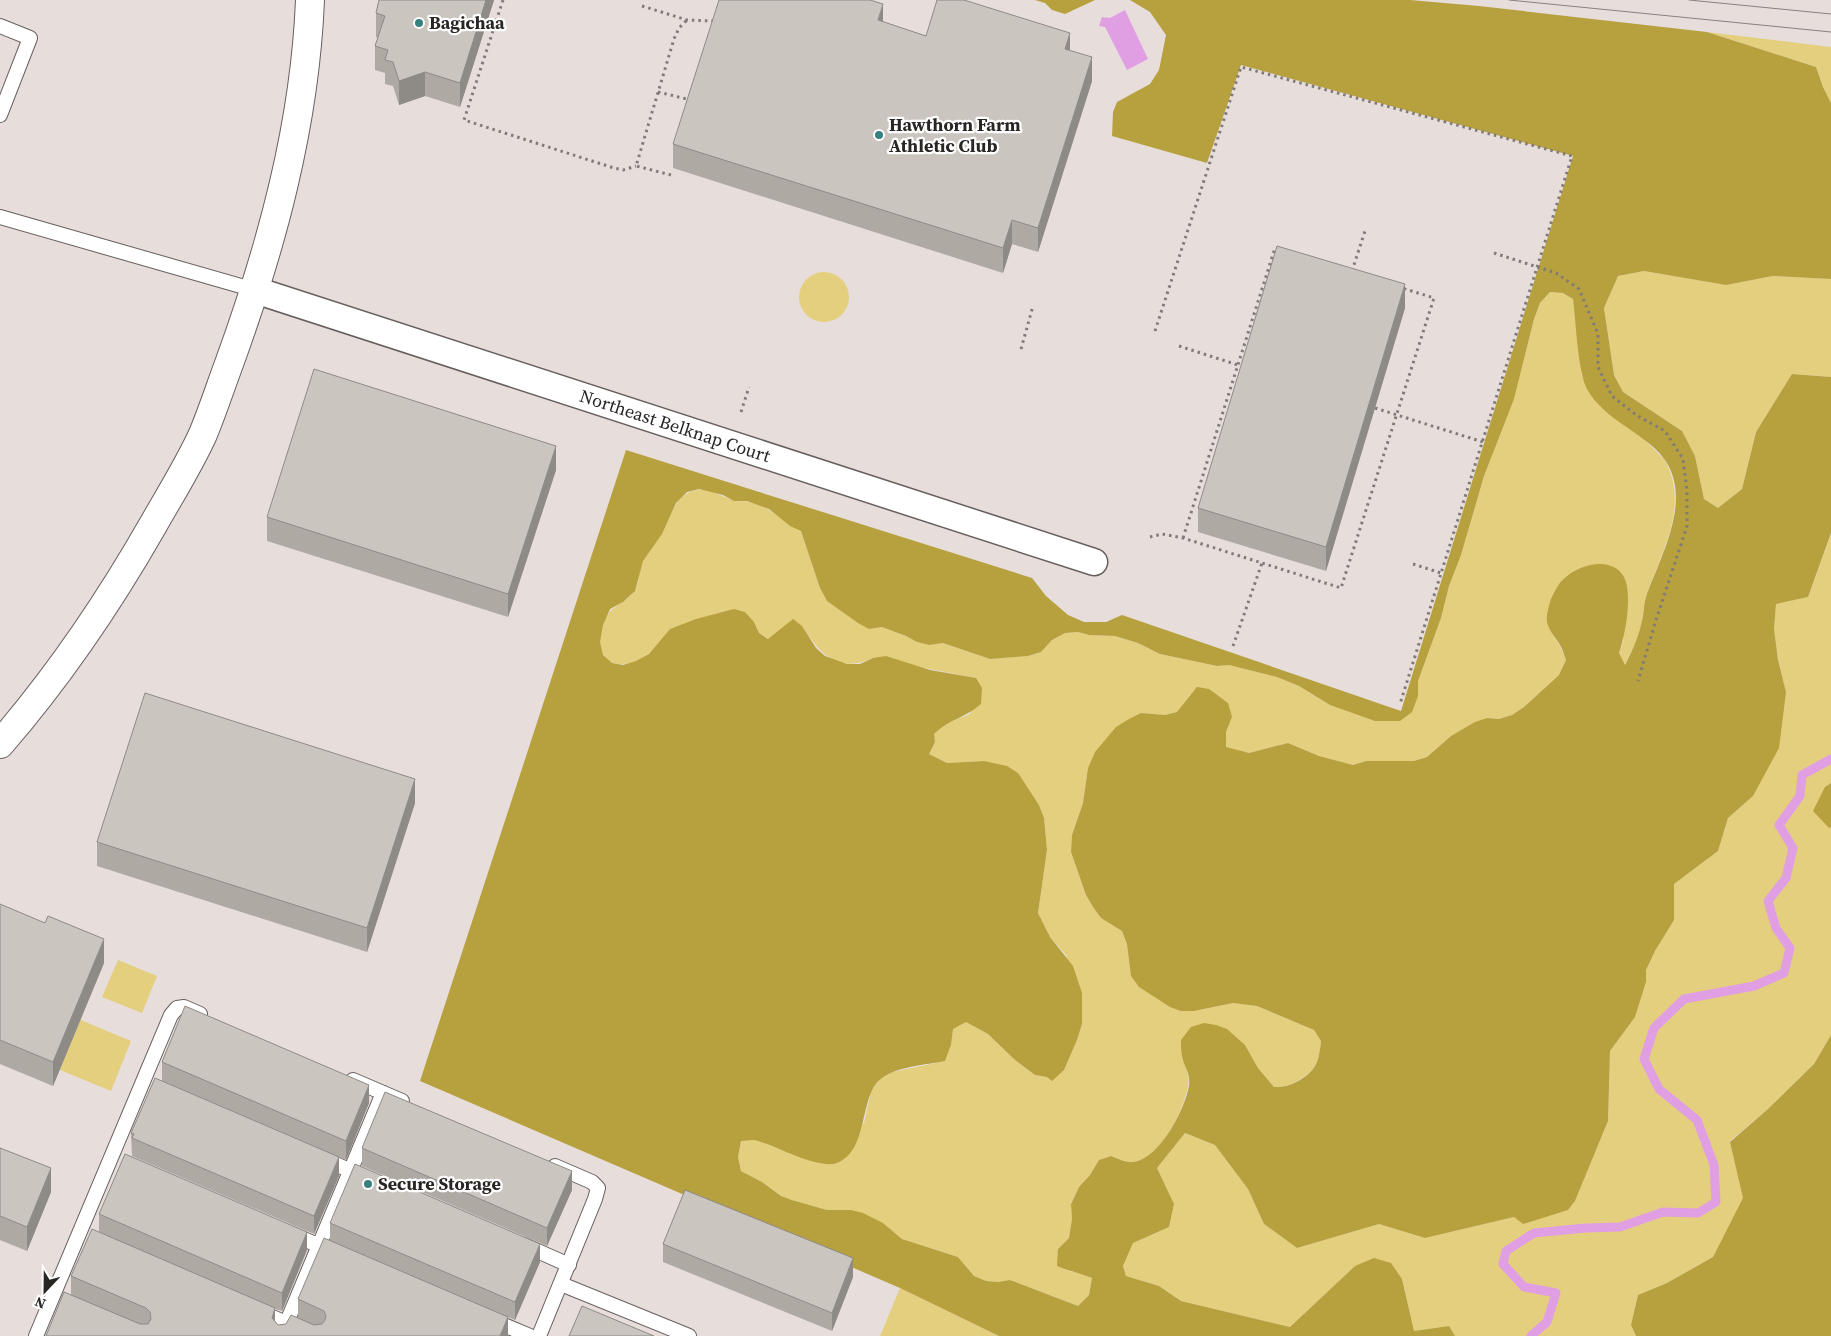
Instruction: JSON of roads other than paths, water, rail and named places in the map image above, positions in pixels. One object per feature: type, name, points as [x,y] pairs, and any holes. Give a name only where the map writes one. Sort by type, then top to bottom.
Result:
[{"type":"street","points":[[0,744],[51,683],[116,589],[176,485],[202,435],[255,290],[268,245],[289,158],[300,99],[308,43],[310,0]]},
{"type":"street","name":"Northeast Belknap Court","points":[[255,290],[1094,562]]},
{"type":"lane","points":[[0,26],[30,38],[0,115]]},
{"type":"lane","points":[[0,217],[255,290]]},
{"type":"lane","points":[[36,1336],[57,1299],[116,1159],[147,1084],[171,1015],[177,1008],[184,1007],[211,1019]]},
{"type":"lane","points":[[338,1073],[410,1104]]},
{"type":"lane","points":[[284,1330],[383,1093]]},
{"type":"lane","points":[[305,1151],[378,1182]]},
{"type":"lane","points":[[539,1336],[569,1265],[598,1188],[592,1182],[547,1163]]},
{"type":"lane","points":[[283,1230],[347,1258]]},
{"type":"lane","points":[[514,1241],[569,1265]]},
{"type":"lane","points":[[561,1284],[689,1336]]},
{"type":"lane","points":[[242,1304],[284,1330],[317,1336]]},
{"type":"lane","points":[[484,1316],[530,1336]]},
{"type":"waterway","points":[[1531,1336],[1547,1322],[1556,1293],[1524,1287],[1503,1264],[1506,1251],[1534,1233],[1620,1227],[1663,1212],[1698,1213],[1716,1202],[1714,1165],[1697,1120],[1659,1089],[1644,1059],[1654,1028],[1684,999],[1754,986],[1784,973],[1790,948],[1776,928],[1768,901],[1786,878],[1793,848],[1779,825],[1800,796],[1802,775],[1831,759]]},
{"type":"tram line","points":[[1509,0],[1831,32]]},
{"type":"tram line","points":[[1689,0],[1831,14]]},
{"type":"place","name":"Bagichaa","points":[[419,23]]},
{"type":"place","name":"Hawthorn Farm Athletic Club","points":[[879,135]]},
{"type":"place","name":"Secure Storage","points":[[368,1184]]}]
